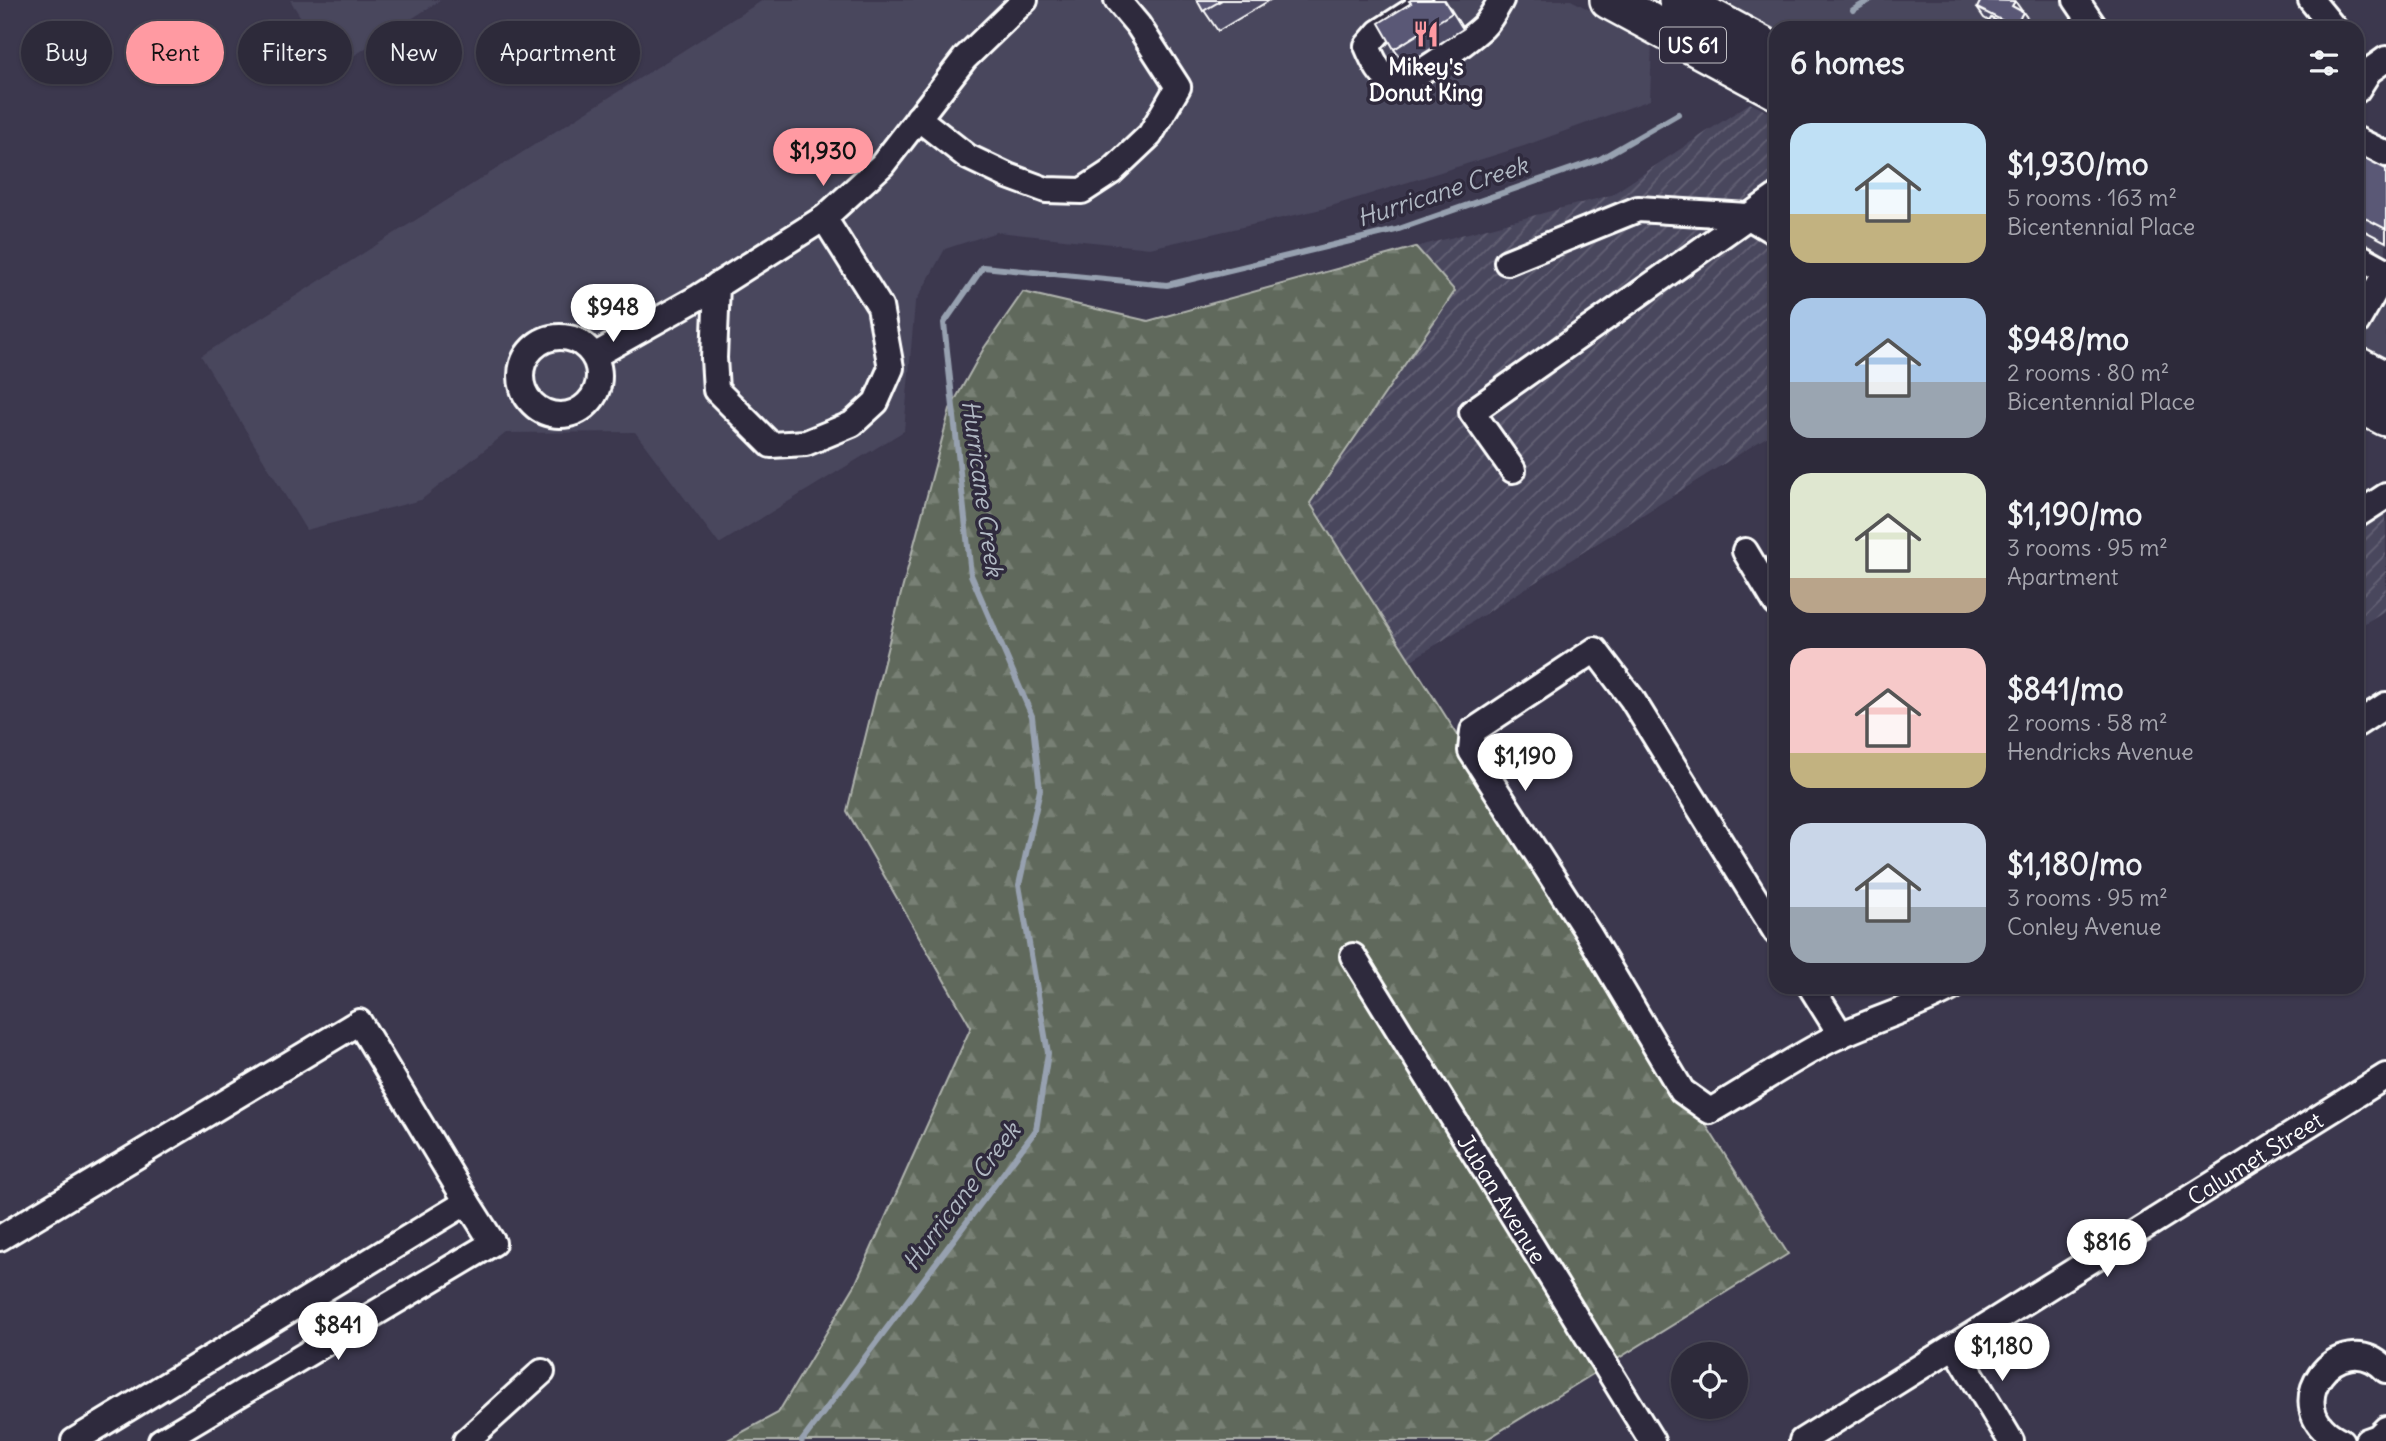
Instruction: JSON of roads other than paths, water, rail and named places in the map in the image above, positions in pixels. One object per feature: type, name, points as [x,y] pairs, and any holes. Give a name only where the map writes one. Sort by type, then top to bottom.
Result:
[{"type":"highway","name":"US 61","points":[[1609,0],[1769,86]]},
{"type":"highway","name":"US 61","points":[[1678,0],[1769,49]]},
{"type":"highway","points":[[2364,370],[2386,381]]},
{"type":"highway","points":[[2364,406],[2386,417]]},
{"type":"street","points":[[594,356],[718,285],[824,218],[882,165],[965,58],[1026,0]]},
{"type":"street","points":[[918,118],[968,157],[1008,176],[1046,190],[1082,191],[1111,172],[1150,135],[1178,87],[1138,25],[1117,0]]},
{"type":"street","points":[[1418,0],[1421,5],[1379,32],[1367,47],[1375,64],[1388,79],[1397,82],[1416,76],[1484,26],[1501,0]]},
{"type":"street","points":[[2076,0],[2090,21]]},
{"type":"street","points":[[2311,0],[2328,21]]},
{"type":"street","points":[[2364,143],[2386,154]]},
{"type":"street","points":[[1513,470],[1472,412],[1769,202]]},
{"type":"street","points":[[1507,262],[1638,209],[1747,216],[1769,229]]},
{"type":"street","points":[[718,285],[714,358],[716,390],[738,414],[771,445],[806,443],[852,424],[876,402],[891,368],[880,307],[824,218]]},
{"type":"street","points":[[2364,259],[2386,272],[2364,310]]},
{"type":"street","points":[[2364,510],[2386,496]]},
{"type":"street","points":[[1745,551],[1769,591]]},
{"type":"street","points":[[1769,921],[1632,699],[1595,650],[1473,731],[1471,751],[1588,933],[1682,1091],[1710,1111],[1841,1035],[1941,994]]},
{"type":"street","points":[[2364,719],[2386,705]]},
{"type":"street","name":"Juban Avenue","points":[[1353,956],[1652,1441]]},
{"type":"street","points":[[1815,994],[1841,1035]]},
{"type":"street","points":[[0,1238],[359,1021],[493,1243],[161,1441]]},
{"type":"street","name":"Calumet Street","points":[[1802,1441],[2386,1076]]},
{"type":"street","points":[[74,1441],[467,1202]]},
{"type":"street","points":[[1955,1347],[2011,1441]]},
{"type":"street","points":[[2342,1441],[2329,1436],[2318,1423],[2312,1407],[2312,1390],[2319,1375],[2331,1363],[2347,1357],[2364,1357],[2380,1364],[2386,1370]]},
{"type":"street","points":[[466,1441],[542,1372]]},
{"type":"street","points":[[2367,1441],[2378,1437],[2386,1429]]},
{"type":"waterway","name":"Hurricane Creek","points":[[1853,10],[1870,0]]},
{"type":"waterway","name":"Hurricane Creek","points":[[802,1441],[1036,1130],[1048,1053],[1019,885],[1040,790],[1032,716],[971,575],[944,323],[983,267],[1167,285],[1396,230],[1600,159],[1678,114]]},
{"type":"place","name":"Mikey's Donut King","points":[[1426,34]]}]
